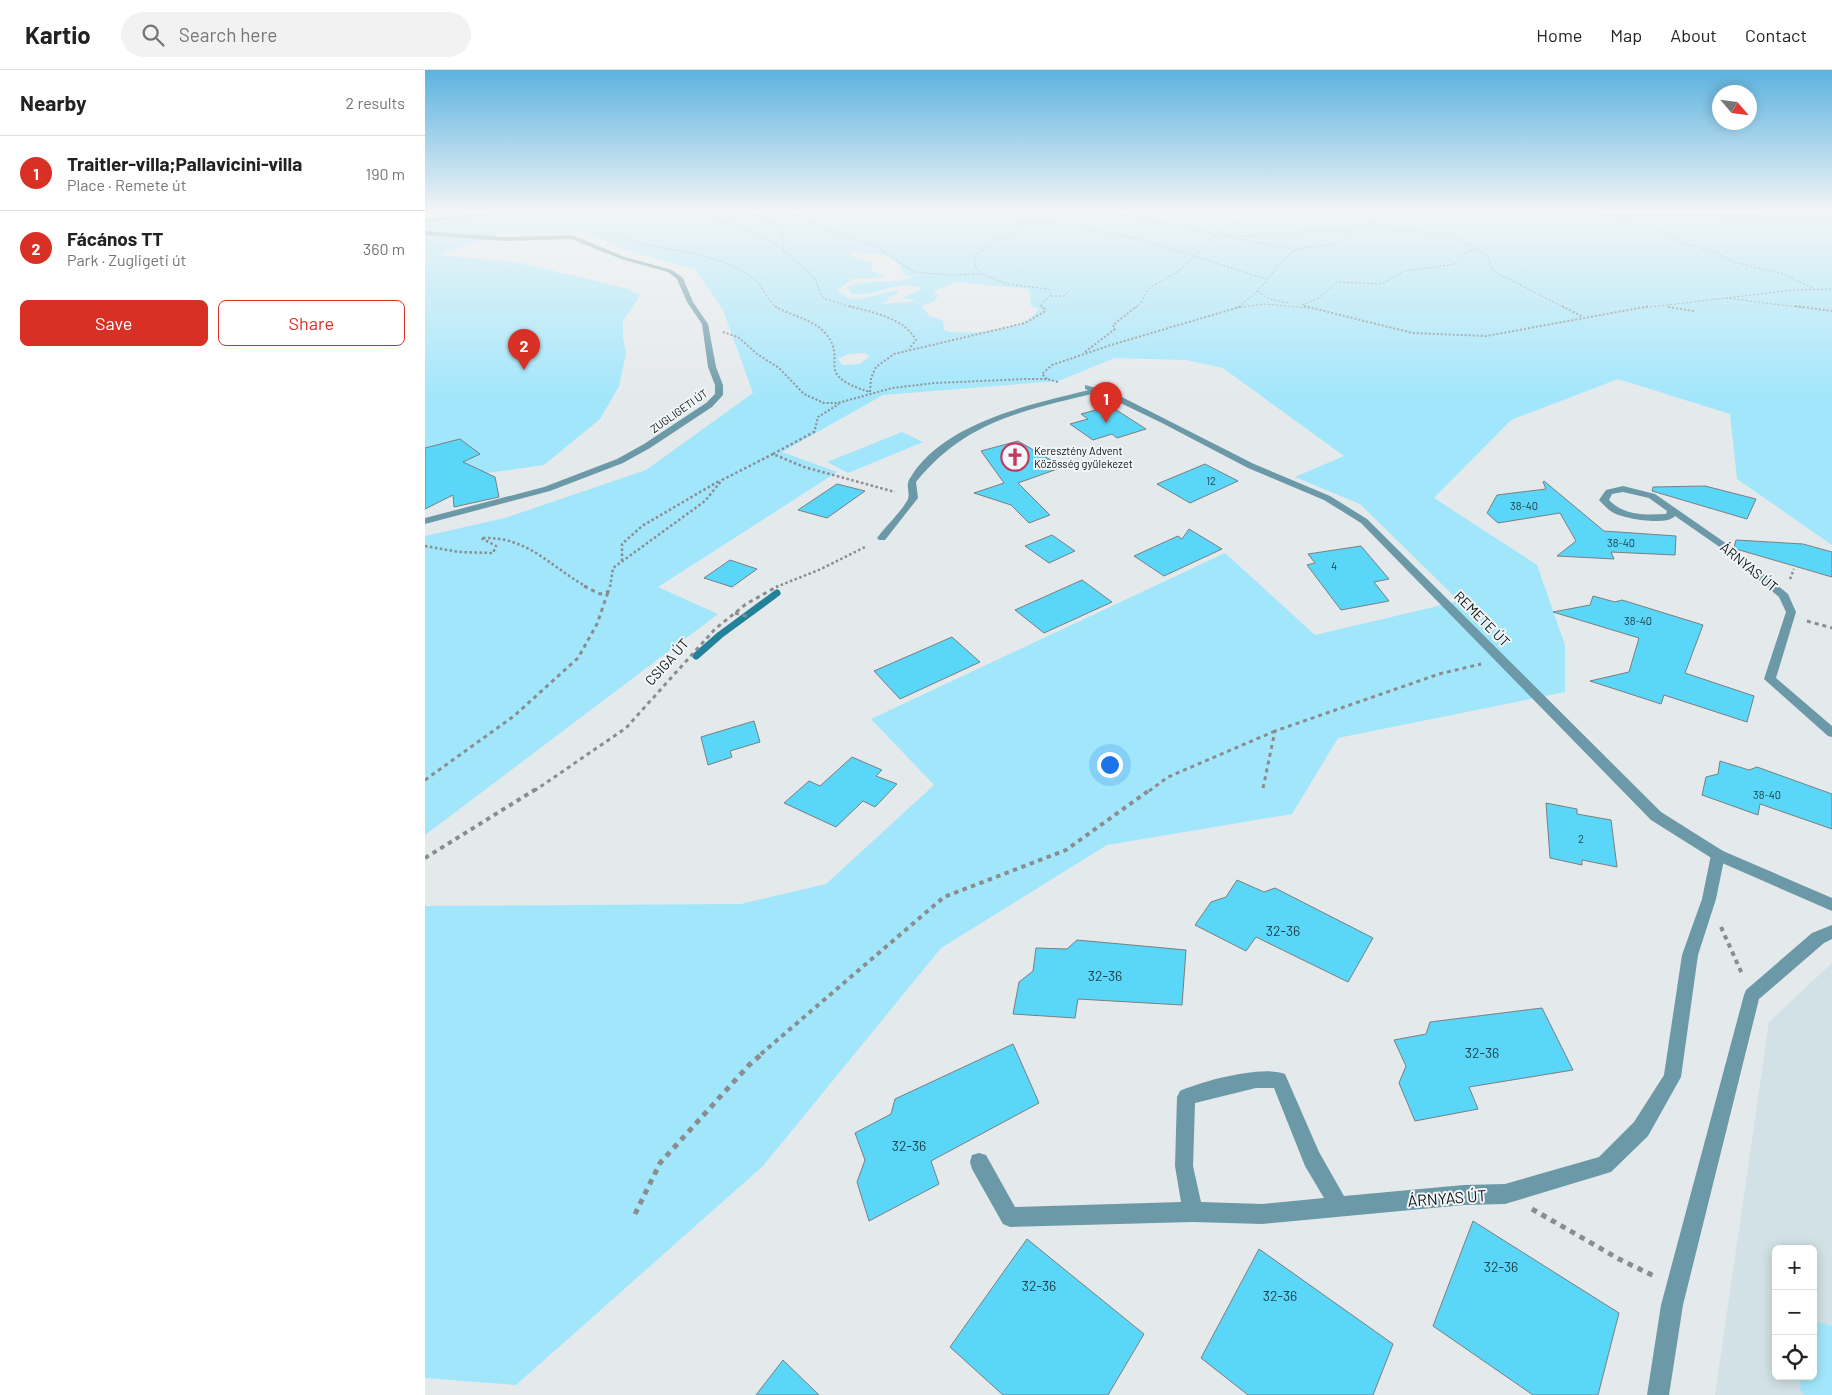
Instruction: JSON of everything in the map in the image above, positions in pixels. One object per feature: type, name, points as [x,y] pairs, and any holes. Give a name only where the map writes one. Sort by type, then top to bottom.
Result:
[{"type":"street","name":"ZUGLIGETI ÚT","points":[[425,521],[539,492],[589,474],[647,446],[709,406],[719,396],[719,385],[712,367],[705,324],[690,302],[680,278],[676,275]]},
{"type":"street","name":"REMETE ÚT","points":[[913,498],[912,482],[921,468],[966,433],[995,419],[1030,406],[1093,389],[1165,421],[1251,466],[1327,498],[1363,521],[1656,816],[1718,855],[1832,905]]},
{"type":"street","name":"ÁRNYAS ÚT","points":[[1672,510],[1670,517],[1647,518],[1629,516],[1613,510],[1604,500],[1609,492],[1623,489],[1652,496],[1724,546],[1784,596],[1791,612],[1790,616]]},
{"type":"street","points":[[882,538],[913,498]]},
{"type":"street","points":[[1790,616],[1769,679],[1832,733]]},
{"type":"street","name":"ÁRNYAS ÚT","points":[[979,1162],[1010,1217],[1193,1212],[1262,1214],[1464,1195],[1505,1194],[1604,1165],[1641,1129],[1672,1077],[1690,955],[1709,899],[1718,855]]},
{"type":"street","points":[[1658,1395],[1675,1295],[1752,995],[1818,938],[1832,932]]},
{"type":"street","points":[[1193,1212],[1184,1166],[1186,1097],[1256,1079],[1279,1080],[1312,1160],[1340,1208]]},
{"type":"path","points":[[745,275],[763,288],[772,305],[825,331],[832,340],[833,369],[836,374],[849,387],[870,392]]},
{"type":"path","points":[[811,275],[823,298],[848,308],[884,316],[908,329],[916,340],[909,349]]},
{"type":"path","points":[[984,275],[1007,284],[1048,289],[1051,294],[1050,296]]},
{"type":"path","points":[[1083,354],[1115,329],[1113,325],[1141,303],[1148,290],[1173,275]]},
{"type":"path","points":[[1252,275],[1266,279]]},
{"type":"path","points":[[1237,307],[1257,291],[1270,275]]},
{"type":"path","points":[[622,561],[622,544],[642,526],[722,480],[814,432],[817,417],[825,411],[870,392],[945,383],[1047,379],[1042,374],[1045,369],[1083,354],[1237,307],[1264,304],[1301,306],[1317,299],[1338,282],[1381,284],[1398,275]]},
{"type":"path","points":[[1501,275],[1584,317]]},
{"type":"path","points":[[1785,275],[1816,289]]},
{"type":"path","points":[[1257,291],[1269,299],[1396,330],[1454,336],[1506,334],[1584,317],[1718,297],[1832,288]]},
{"type":"path","points":[[870,392],[869,381],[882,362],[909,349],[939,345],[993,330],[1021,325],[1042,315],[1045,309],[1040,306],[1050,296],[1065,296],[1067,292]]},
{"type":"path","points":[[1718,297],[1832,311]]},
{"type":"path","points":[[1662,306],[1694,311]]},
{"type":"path","points":[[721,333],[733,334],[749,345],[756,353],[774,364],[801,393],[826,404],[842,403]]},
{"type":"path","points":[[773,454],[804,467],[913,498]]},
{"type":"path","points":[[425,780],[514,716],[577,658],[597,624],[608,592],[613,568],[705,501],[722,480]]},
{"type":"path","points":[[425,546],[442,552],[464,554],[493,553],[496,546],[481,538],[500,537],[540,554],[565,574],[600,594],[608,592]]},
{"type":"path","name":"CSIGA ÚT","points":[[425,858],[504,811],[626,728],[715,629],[734,612],[794,578],[821,569],[882,538]]},
{"type":"path","points":[[734,612],[749,617]]},
{"type":"path","points":[[1790,616],[1832,628]]},
{"type":"path","points":[[635,1214],[660,1163],[749,1065],[945,897],[1065,850],[1168,777],[1275,731],[1439,674],[1501,660]]},
{"type":"path","points":[[1263,788],[1275,731]]},
{"type":"path","points":[[1709,899],[1752,995]]},
{"type":"path","points":[[1505,1194],[1619,1259],[1665,1281],[1675,1295]]},
{"type":"shaded area","points":[[425,275],[571,275],[629,289],[640,296],[623,321],[623,338],[626,354],[619,386],[600,419],[544,465],[425,482]]},
{"type":"shaded area","points":[[699,275],[882,275],[887,277],[852,279],[838,290],[846,296],[857,299],[898,291],[897,294],[888,298],[888,301],[878,304],[911,302],[915,300],[902,298],[923,288],[904,286],[870,293],[852,294],[847,287],[855,284],[913,278],[906,275],[1832,275],[1832,545],[1737,479],[1730,414],[1618,379],[1511,420],[1434,498],[1537,565],[1565,645],[1565,692],[1338,738],[1292,814],[1107,845],[941,948],[763,1166],[516,1385],[425,1378],[425,906],[741,904],[826,884],[934,785],[871,719],[1225,553],[1315,635],[1459,601],[1360,504],[1295,477],[1344,456],[1223,368],[1186,360],[1115,358],[1058,381],[883,395],[782,452],[837,472],[658,587],[718,614],[425,835],[425,536],[505,518],[646,470],[753,393],[723,310]],"holes":[[[956,282],[1028,289],[1031,294],[1030,305],[1039,309],[1031,318],[1013,326],[963,333],[944,330],[943,321],[930,316],[921,306],[933,302],[938,296],[934,291]],[[864,353],[870,356],[860,364],[843,365],[838,359],[848,354]]]},
{"type":"shaded area","points":[[902,432],[923,442],[848,473],[827,462]]},
{"type":"shaded area","points":[[1832,963],[1832,1395],[1715,1395],[1769,1022]]},
{"type":"shaded area","points":[[1817,1322],[1832,1326],[1832,1395],[1804,1395],[1800,1390],[1801,1380],[1817,1380]]},
{"type":"building","points":[[1110,406],[1146,429],[1117,438],[1112,434],[1093,440],[1070,424],[1088,419],[1081,414]]},
{"type":"building","points":[[460,439],[480,454],[463,462],[495,477],[499,497],[454,507],[453,495],[425,509],[425,448]]},
{"type":"building","points":[[1018,441],[1063,467],[1018,483],[1050,515],[1029,523],[1011,505],[974,493],[1004,483],[981,451]]},
{"type":"building","points":[[1205,464],[1238,481],[1190,503],[1157,484]]},
{"type":"building","points":[[1544,481],[1604,531],[1676,536],[1675,555],[1611,552],[1614,559],[1557,556],[1576,541],[1560,513],[1498,523],[1487,513],[1497,495],[1546,489]]},
{"type":"building","points":[[837,484],[865,491],[827,518],[798,510]]},
{"type":"building","points":[[1705,486],[1756,499],[1747,519],[1652,491],[1653,487]]},
{"type":"building","points":[[1189,529],[1222,549],[1164,576],[1134,556],[1178,536],[1182,539]]},
{"type":"building","points":[[1052,535],[1075,551],[1049,563],[1025,546]]},
{"type":"building","points":[[1736,540],[1803,544],[1832,552],[1832,577],[1736,549],[1734,548]]},
{"type":"building","points":[[1361,546],[1389,579],[1374,582],[1389,601],[1341,610],[1307,565],[1315,563],[1308,554]]},
{"type":"building","points":[[730,560],[757,569],[732,587],[704,578]]},
{"type":"building","points":[[1082,580],[1112,602],[1044,633],[1015,610]]},
{"type":"building","points":[[1593,596],[1615,602],[1622,600],[1703,625],[1685,673],[1754,696],[1747,722],[1664,695],[1661,704],[1590,681],[1629,672],[1639,638],[1553,612],[1590,605]]},
{"type":"building","points":[[952,637],[980,662],[900,699],[874,671]]},
{"type":"building","points":[[754,721],[760,742],[730,751],[732,757],[708,765],[701,737]]},
{"type":"building","points":[[852,757],[882,770],[876,776],[897,784],[875,807],[863,801],[836,827],[784,803],[809,781],[820,786]]},
{"type":"building","points":[[1720,761],[1749,770],[1757,767],[1832,794],[1832,829],[1760,804],[1758,815],[1702,795],[1706,777],[1718,774]]},
{"type":"building","points":[[1546,803],[1577,809],[1577,814],[1611,820],[1617,867],[1582,860],[1582,865],[1550,858]]},
{"type":"building","points":[[1237,880],[1264,892],[1275,888],[1373,938],[1348,982],[1256,937],[1246,951],[1195,925],[1211,902],[1226,897]]},
{"type":"building","points":[[1077,940],[1186,950],[1182,1005],[1078,999],[1075,1018],[1013,1014],[1019,982],[1033,971],[1036,948],[1067,949]]},
{"type":"building","points":[[1542,1008],[1573,1070],[1469,1087],[1478,1109],[1415,1121],[1399,1083],[1406,1066],[1394,1040],[1426,1034],[1430,1022]]},
{"type":"building","points":[[1013,1044],[1039,1103],[931,1161],[939,1184],[869,1221],[857,1182],[865,1160],[855,1133],[891,1114],[895,1099]]},
{"type":"building","points":[[1473,1221],[1619,1313],[1598,1395],[1533,1395],[1433,1326]]},
{"type":"building","points":[[1027,1239],[1144,1334],[1108,1395],[1003,1395],[950,1347]]},
{"type":"building","points":[[1259,1249],[1393,1344],[1373,1395],[1248,1395],[1201,1358]]},
{"type":"building","points":[[783,1360],[819,1395],[756,1395]]},
{"type":"waterway","points":[[696,656],[720,635],[777,593]]},
{"type":"place","name":"Fácános TT","points":[[524,370]]},
{"type":"place","name":"Traitler-villa;Pallavicini-villa","points":[[1106,423]]},
{"type":"place","name":"Keresztény Advent Közösség gyülekezet","points":[[1015,457]]}]
